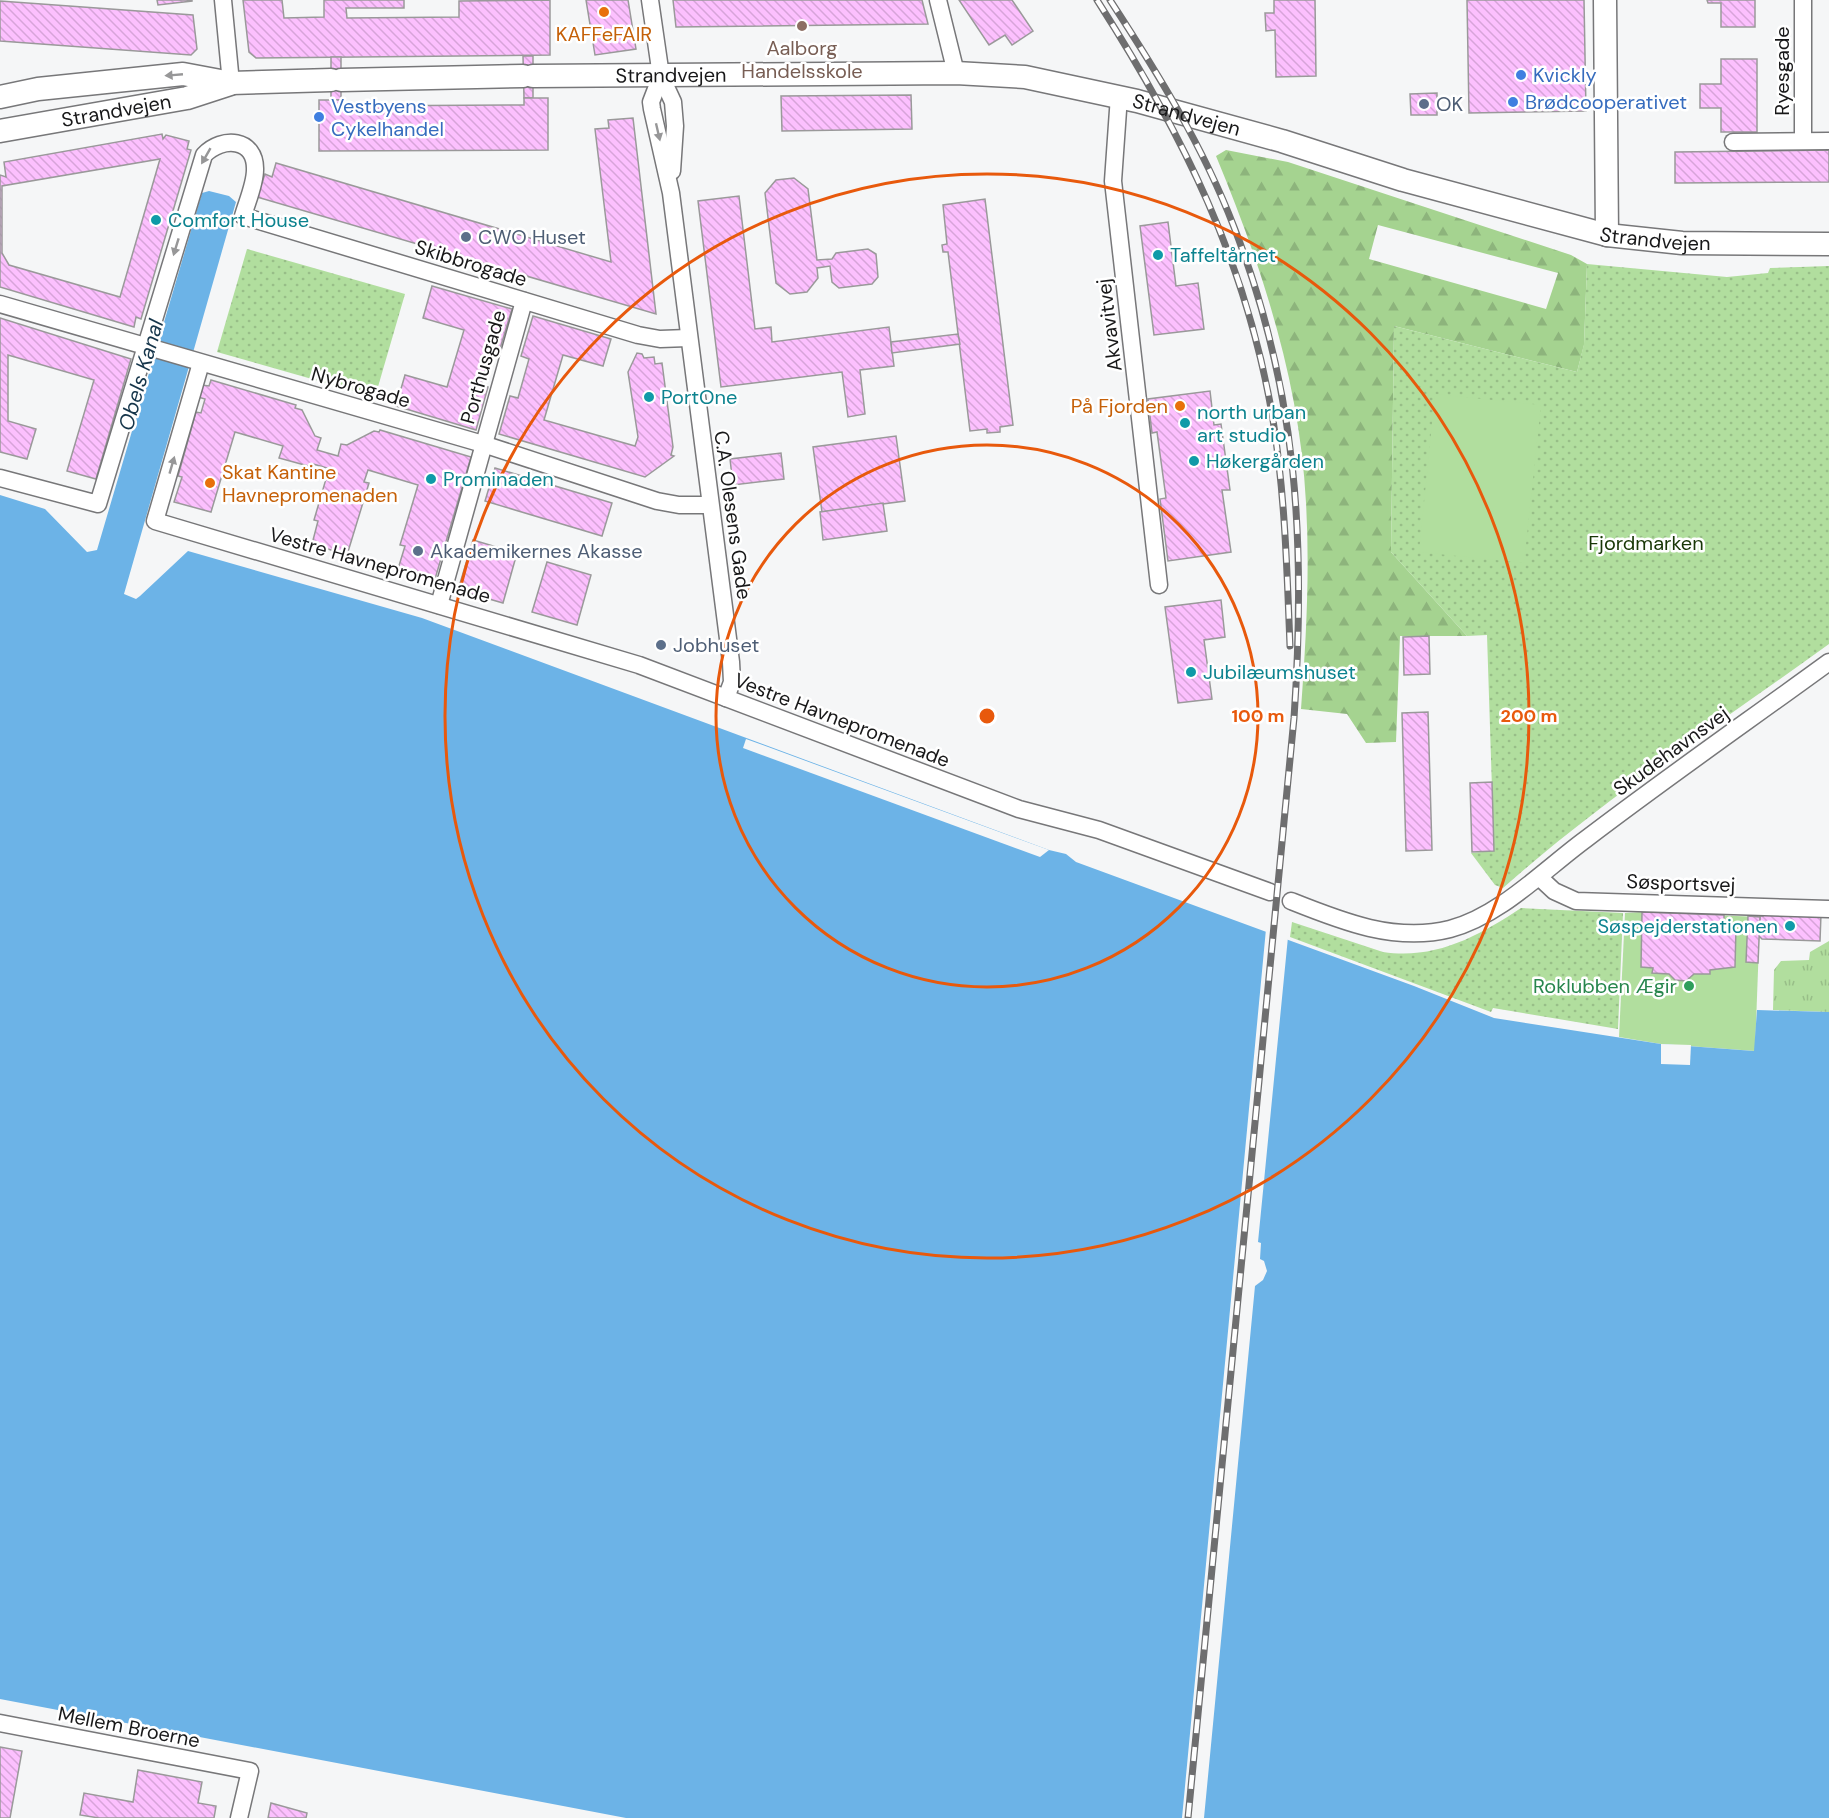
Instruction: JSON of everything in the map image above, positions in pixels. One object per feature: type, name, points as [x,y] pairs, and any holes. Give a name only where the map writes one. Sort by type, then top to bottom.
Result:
[{"type":"street","points":[[223,0],[231,83]]},
{"type":"street","points":[[650,0],[661,76]]},
{"type":"street","points":[[938,0],[956,72]]},
{"type":"street","points":[[1605,0],[1607,235]]},
{"type":"street","name":"Ryesgade","points":[[1803,0],[1803,141]]},
{"type":"street","name":"Strandvejen","points":[[0,97],[38,89],[183,74],[231,83],[528,76],[956,72],[1025,77],[1119,96],[1282,141],[1403,180],[1607,235],[1682,243],[1829,244]]},
{"type":"street","name":"C.A. Olesens Gade","points":[[661,76],[651,102],[671,193],[731,662],[732,681],[726,698]]},
{"type":"street","name":"Strandvejen","points":[[0,131],[187,98],[231,83]]},
{"type":"street","name":"Akvavitvej","points":[[1119,96],[1113,181],[1159,585]]},
{"type":"street","name":"Skibbrogade","points":[[148,347],[204,155],[213,146],[225,141],[236,142],[247,149],[254,160],[255,171],[243,216],[638,335],[660,339],[688,338]]},
{"type":"street","name":"Ryesgade","points":[[1733,142],[1829,141]]},
{"type":"street","name":"Porthusgade","points":[[439,604],[524,301]]},
{"type":"street","name":"Nybrogade","points":[[0,304],[483,444],[657,501],[679,505],[710,505]]},
{"type":"street","points":[[0,478],[98,504],[148,347]]},
{"type":"street","name":"Vestre Havnepromenade","points":[[198,361],[155,521],[639,664],[1019,809],[1099,830],[1270,892]]},
{"type":"street","name":"Skudehavnsvej","points":[[1539,877],[1584,840],[1829,662]]},
{"type":"street","points":[[1291,901],[1340,921],[1368,928],[1422,933],[1450,929],[1475,919],[1539,877]]},
{"type":"street","name":"Søsportsvej","points":[[1539,877],[1554,891],[1576,901],[1829,909]]},
{"type":"street","name":"Mellem Broerne","points":[[0,1723],[250,1771],[239,1818]]},
{"type":"green space","points":[[1226,150],[1288,162],[1571,255],[1587,264],[1584,345],[1577,372],[1394,326],[1391,552],[1467,636],[1400,636],[1396,742],[1366,743],[1347,714],[1301,709],[1308,555],[1306,503],[1296,413],[1287,369],[1263,283],[1216,156]],"holes":[[[1378,225],[1558,273],[1546,309],[1369,259]]]},
{"type":"green space","points":[[247,249],[405,294],[375,397],[217,352]]},
{"type":"green space","name":"Fjordmarken","points":[[1587,264],[1727,277],[1768,273],[1770,268],[1829,266],[1829,644],[1621,793],[1541,855],[1503,888],[1495,885],[1471,853],[1494,851],[1487,635],[1467,636],[1391,552],[1394,326],[1577,372],[1584,344]]},
{"type":"green space","points":[[1435,394],[1541,405],[1524,563],[1419,552]]},
{"type":"green space","points":[[1521,908],[1623,913],[1618,1029],[1493,1008],[1491,1012],[1290,937],[1292,922],[1383,952],[1402,954],[1421,952],[1438,949],[1473,936]]},
{"type":"green space","name":"Roklubben Ægir","points":[[1625,913],[1760,917],[1755,1051],[1661,1044],[1619,1037]]},
{"type":"green space","points":[[1829,941],[1829,1012],[1773,1010],[1774,970],[1781,961],[1809,960],[1810,952]]},
{"type":"water","points":[[209,191],[229,196],[236,202],[124,594],[136,599],[188,551],[422,618],[1049,850],[1066,854],[1076,862],[1414,986],[1494,1018],[1661,1044],[1754,1051],[1757,1010],[1829,1012],[1829,1818],[626,1818],[0,1699],[0,495],[45,509],[87,552],[97,550],[202,193]]},
{"type":"pier","points":[[746,739],[1049,850],[1040,857],[743,748]]},
{"type":"pier","points":[[1266,929],[1288,937],[1258,1242],[1261,1243],[1260,1259],[1264,1261],[1267,1271],[1263,1280],[1255,1286],[1204,1818],[1182,1818]]},
{"type":"pier","points":[[1661,1044],[1691,1045],[1690,1065],[1661,1064]]},
{"type":"building","points":[[157,0],[192,0],[192,1],[158,5]]},
{"type":"building","points":[[243,0],[282,0],[284,18],[324,17],[324,0],[404,0],[404,8],[346,8],[347,18],[459,17],[459,1],[550,0],[550,55],[256,58],[249,52]]},
{"type":"building","points":[[586,0],[628,0],[636,49],[595,55]]},
{"type":"building","points":[[673,0],[922,0],[928,24],[676,27]]},
{"type":"building","points":[[959,0],[1012,0],[1033,31],[1012,45],[1005,35],[989,45]]},
{"type":"building","points":[[1274,0],[1315,0],[1316,76],[1276,77],[1275,30],[1266,31],[1265,13],[1274,13]]},
{"type":"building","points":[[1467,0],[1584,0],[1586,111],[1469,113]]},
{"type":"building","points":[[1707,0],[1755,0],[1755,27],[1721,27],[1721,3],[1708,3]]},
{"type":"building","points":[[0,1],[193,15],[197,49],[191,55],[0,41]]},
{"type":"building","points":[[523,56],[533,56],[533,98],[524,98]]},
{"type":"building","points":[[331,57],[341,57],[341,100],[331,100]]},
{"type":"building","points":[[1721,59],[1757,59],[1757,132],[1721,132],[1721,108],[1700,108],[1700,84],[1721,84]]},
{"type":"building","name":"OK","points":[[1437,93],[1437,115],[1411,115],[1410,94]]},
{"type":"building","points":[[911,95],[912,129],[782,131],[781,96]]},
{"type":"building","points":[[524,98],[548,98],[548,150],[319,151],[319,100],[341,100],[341,106],[524,105]]},
{"type":"building","points":[[633,118],[656,314],[257,197],[265,174],[272,177],[276,163],[611,262],[595,129],[609,128],[608,120]]},
{"type":"building","name":"Comfort House","points":[[162,134],[163,139],[166,135],[189,141],[187,149],[191,150],[141,319],[136,317],[134,327],[0,287],[0,175],[6,177],[4,162]],"holes":[[[160,159],[120,297],[9,265],[2,253],[2,186]]]},
{"type":"building","points":[[1829,150],[1829,182],[1675,183],[1675,152]]},
{"type":"building","points":[[794,178],[808,189],[817,260],[832,259],[836,253],[868,249],[876,254],[878,277],[872,284],[839,288],[832,282],[830,266],[817,268],[818,278],[807,292],[790,294],[776,283],[765,193],[776,180]]},
{"type":"building","points":[[739,196],[755,329],[771,327],[772,342],[889,327],[894,366],[860,370],[865,414],[848,417],[842,372],[721,387],[698,201]]},
{"type":"building","points":[[985,199],[1013,425],[1000,427],[1000,432],[987,433],[987,429],[970,431],[948,252],[943,252],[942,245],[947,244],[943,205]]},
{"type":"building","name":"Taffeltårnet","points":[[1168,222],[1176,286],[1198,283],[1204,329],[1154,335],[1140,226]]},
{"type":"building","points":[[432,286],[512,309],[499,352],[491,349],[481,385],[488,387],[476,430],[396,406],[405,375],[447,387],[464,330],[423,318]]},
{"type":"building","name":"PortOne","points":[[533,316],[611,339],[603,366],[563,355],[544,420],[635,446],[638,437],[628,372],[637,353],[642,354],[644,358],[654,357],[655,364],[662,363],[673,447],[671,455],[674,456],[645,477],[499,434],[510,396],[518,398],[529,359],[521,356]]},
{"type":"building","points":[[0,318],[131,359],[96,479],[67,471],[94,380],[8,355],[8,421],[36,429],[27,459],[0,452]]},
{"type":"building","points":[[958,334],[960,344],[892,353],[891,342]]},
{"type":"building","name":"Prominaden","points":[[211,380],[296,405],[295,408],[302,410],[315,436],[321,438],[317,450],[338,456],[341,444],[347,445],[380,430],[471,457],[435,579],[398,569],[405,546],[400,545],[418,485],[368,470],[364,482],[369,483],[347,555],[312,544],[318,521],[314,520],[328,472],[333,473],[334,470],[279,458],[283,446],[235,432],[211,512],[174,502],[182,477],[178,476],[196,412],[201,413],[205,399],[198,397],[202,385],[209,386]]},
{"type":"building","name":"Høkergården","points":[[1210,391],[1214,425],[1221,424],[1230,490],[1222,490],[1231,552],[1168,561],[1160,499],[1166,498],[1157,432],[1152,433],[1148,399]]},
{"type":"building","points":[[896,436],[905,501],[822,512],[813,447]]},
{"type":"building","points":[[781,453],[784,479],[733,485],[730,459]]},
{"type":"building","points":[[495,468],[612,503],[602,536],[485,501]]},
{"type":"building","points":[[883,503],[887,531],[823,540],[820,512]]},
{"type":"building","points":[[473,540],[517,553],[503,603],[458,590]]},
{"type":"building","points":[[547,562],[591,575],[577,625],[532,612]]},
{"type":"building","name":"Jubilæumshuset","points":[[1221,600],[1225,637],[1204,640],[1212,699],[1178,703],[1165,607]]},
{"type":"building","points":[[1429,636],[1430,674],[1404,675],[1403,637]]},
{"type":"building","points":[[1428,712],[1432,850],[1406,851],[1402,713]]},
{"type":"building","points":[[1492,782],[1494,851],[1472,852],[1470,783]]},
{"type":"building","points":[[1642,912],[1724,915],[1724,927],[1736,928],[1735,967],[1710,970],[1710,974],[1694,974],[1686,981],[1675,980],[1669,974],[1652,973],[1653,968],[1641,967]]},
{"type":"building","name":"Søspejderstationen","points":[[1763,912],[1821,914],[1820,941],[1762,939],[1759,936],[1760,916],[1763,916]]},
{"type":"building","points":[[1748,916],[1760,917],[1758,963],[1746,962]]},
{"type":"building","points":[[0,1747],[22,1751],[10,1818],[0,1818]]},
{"type":"building","points":[[138,1770],[202,1782],[198,1803],[216,1806],[214,1818],[99,1818],[80,1815],[84,1793],[133,1802]]},
{"type":"building","points":[[271,1803],[307,1813],[306,1818],[268,1818]]},
{"type":"railway","points":[[1097,0],[1157,100],[1183,150],[1207,201],[1246,306],[1261,362],[1277,448],[1285,533],[1290,646]]},
{"type":"railway","points":[[1110,0],[1145,54],[1194,139],[1234,227],[1255,288],[1272,349],[1284,409],[1297,529],[1299,591],[1294,718],[1188,1818]]},
{"type":"place","name":"KAFFeFAIR","points":[[604,12]]},
{"type":"place","name":"Aalborg Handelsskole","points":[[802,26]]},
{"type":"place","name":"Kvickly","points":[[1521,75]]},
{"type":"place","name":"Brødcooperativet","points":[[1513,102]]},
{"type":"place","name":"OK","points":[[1424,104]]},
{"type":"place","name":"Vestbyens Cykelhandel","points":[[319,117]]},
{"type":"place","name":"Comfort House","points":[[156,220]]},
{"type":"place","name":"CWO Huset","points":[[466,237]]},
{"type":"place","name":"Taffeltårnet","points":[[1158,255]]},
{"type":"place","name":"PortOne","points":[[649,397]]},
{"type":"place","name":"På Fjorden","points":[[1180,406]]},
{"type":"place","name":"north urban art studio","points":[[1185,423]]},
{"type":"place","name":"Høkergården","points":[[1194,461]]},
{"type":"place","name":"Prominaden","points":[[431,479]]},
{"type":"place","name":"Skat Kantine Havnepromenaden","points":[[210,483]]},
{"type":"place","name":"Akademikernes Akasse","points":[[418,551]]},
{"type":"place","name":"Jobhuset","points":[[661,645]]},
{"type":"place","name":"Jubilæumshuset","points":[[1191,672]]},
{"type":"place","name":"Søspejderstationen","points":[[1790,926]]},
{"type":"place","name":"Roklubben Ægir","points":[[1689,986]]},
{"type":"water label","name":"Obels Kanal","points":[[141,375]]}]
